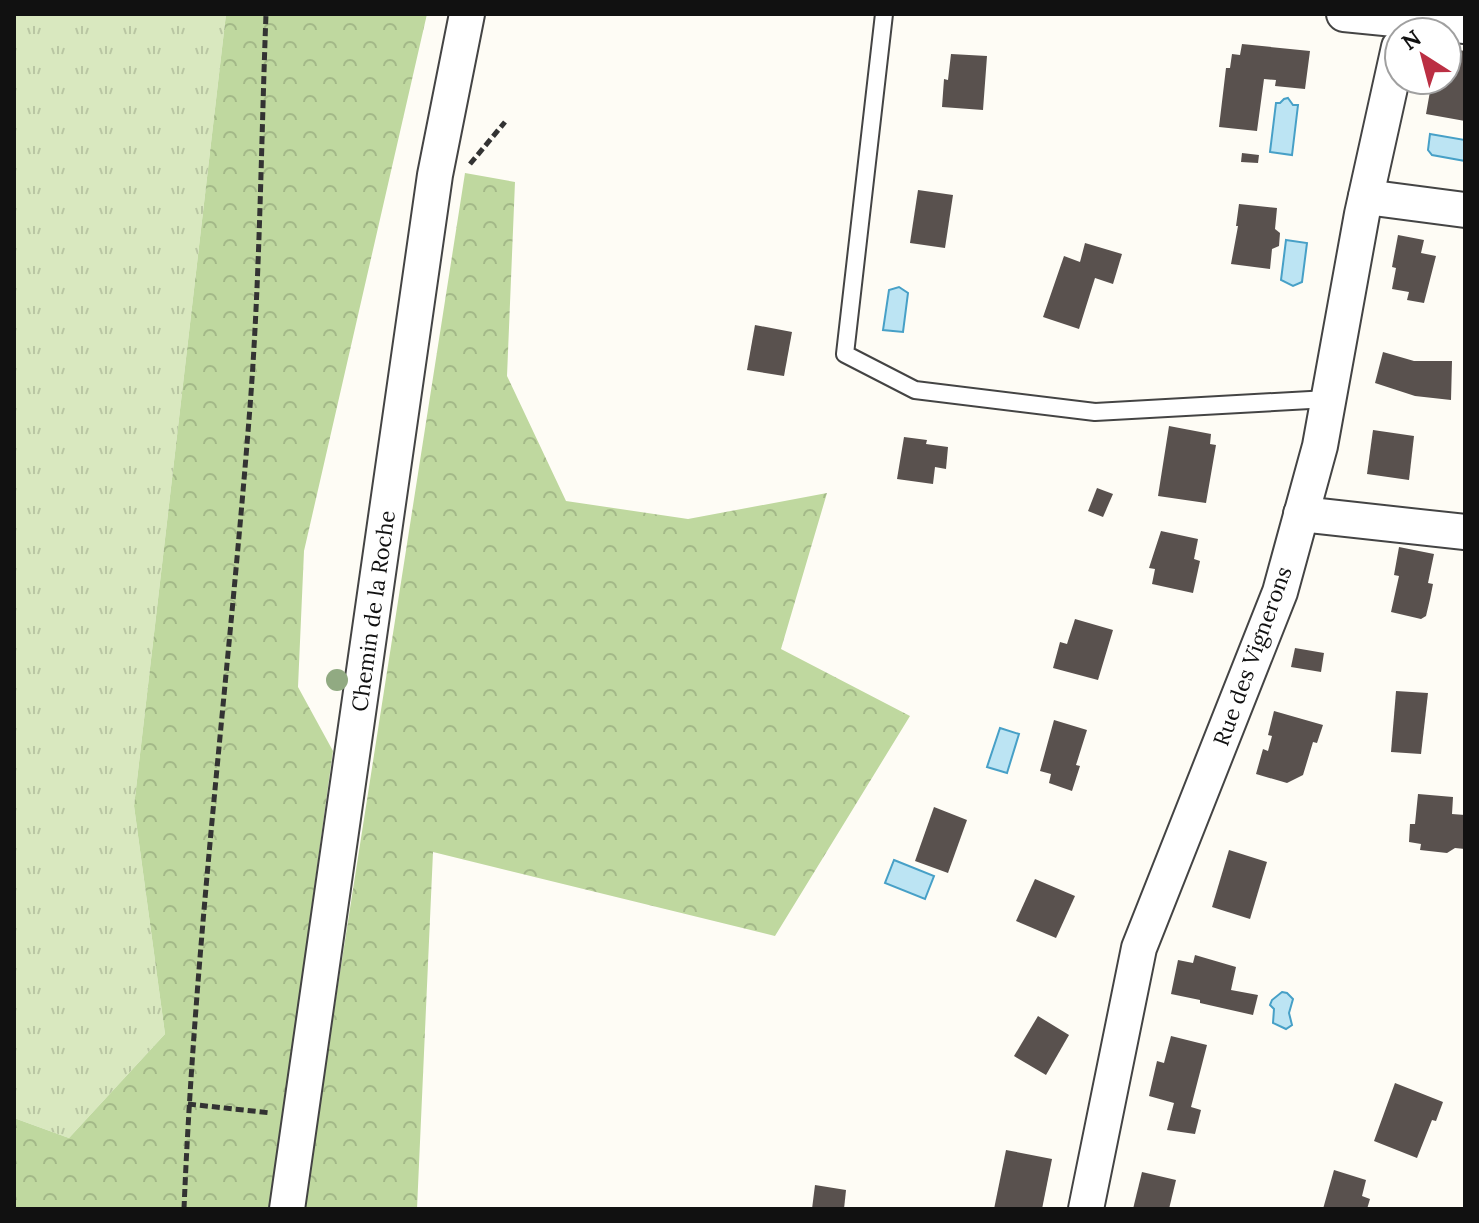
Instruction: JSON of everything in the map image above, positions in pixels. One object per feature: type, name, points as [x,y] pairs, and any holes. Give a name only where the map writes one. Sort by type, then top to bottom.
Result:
[{"type":"street","name":"Chemin de la Roche","points":[[287,1209],[435,175],[467,14]]},
{"type":"street","points":[[1344,14],[1383,27]]},
{"type":"street","name":"Rue des Vignerons","points":[[1086,1209],[1139,948],[1280,592],[1320,446],[1366,197],[1388,96]]},
{"type":"street","points":[[1366,197],[1465,210]]},
{"type":"street","points":[[1301,514],[1465,532]]},
{"type":"lane","points":[[884,14],[845,354],[915,390],[1095,412],[1328,399]]},
{"type":"path","points":[[184,1209],[188,1104],[209,834],[250,405],[266,14]]},
{"type":"path","points":[[188,1104],[301,1116]]},
{"type":"green space","points":[[14,14],[226,14],[134,806],[165,1034],[69,1138],[14,1118]]},
{"type":"green space","points":[[226,14],[427,14],[304,551],[298,687],[333,751],[270,1209],[14,1209],[14,1118],[69,1138],[165,1034],[134,806]]},
{"type":"green space","points":[[465,173],[515,182],[507,376],[566,501],[688,519],[827,493],[781,649],[910,716],[775,936],[433,852],[417,1209],[303,1209]]},
{"type":"water","points":[[1288,98],[1293,105],[1298,105],[1292,155],[1270,152],[1276,103]]},
{"type":"water","points":[[1430,134],[1465,140],[1465,161],[1432,155],[1428,150]]},
{"type":"water","points":[[1286,240],[1307,243],[1302,282],[1293,286],[1281,280]]},
{"type":"water","points":[[899,287],[908,293],[903,332],[883,330],[889,290]]},
{"type":"water","points":[[1000,728],[1019,734],[1007,773],[987,767]]},
{"type":"water","points":[[894,860],[934,876],[925,899],[885,883]]},
{"type":"water","points":[[1282,992],[1293,999],[1289,1013],[1292,1025],[1286,1029],[1273,1023],[1274,1009],[1270,1005]]},
{"type":"building","points":[[1242,44],[1310,51],[1305,89],[1275,86],[1276,80],[1264,79],[1257,131],[1219,127],[1226,68],[1230,68],[1232,54],[1240,55]]},
{"type":"building","points":[[1465,51],[1465,121],[1426,114],[1429,96],[1463,96]]},
{"type":"building","points":[[951,54],[987,56],[983,110],[942,107],[944,79],[948,80]]},
{"type":"building","points":[[1242,153],[1259,155],[1258,163],[1241,162]]},
{"type":"building","points":[[918,190],[953,195],[945,248],[910,243]]},
{"type":"building","points":[[1239,204],[1277,208],[1275,229],[1280,233],[1279,246],[1272,249],[1270,269],[1231,264]]},
{"type":"building","points":[[1398,235],[1424,240],[1421,253],[1436,256],[1424,303],[1407,300],[1409,292],[1392,289],[1396,268],[1392,267]]},
{"type":"building","points":[[1085,243],[1122,254],[1113,284],[1095,278],[1079,329],[1043,317],[1064,256],[1080,262]]},
{"type":"building","points":[[755,325],[792,332],[784,376],[747,370]]},
{"type":"building","points":[[1383,352],[1414,361],[1452,361],[1451,400],[1415,396],[1375,383]]},
{"type":"building","points":[[1169,426],[1211,434],[1210,444],[1216,445],[1206,503],[1158,496]]},
{"type":"building","points":[[1373,430],[1414,436],[1409,480],[1367,474]]},
{"type":"building","points":[[904,437],[948,447],[946,469],[935,467],[933,484],[897,479]]},
{"type":"building","points":[[1097,488],[1113,494],[1103,517],[1088,511]]},
{"type":"building","points":[[1161,531],[1198,539],[1194,559],[1200,561],[1193,593],[1152,584],[1155,569],[1149,568]]},
{"type":"building","points":[[1399,547],[1434,554],[1428,583],[1433,584],[1430,599],[1426,616],[1421,619],[1391,612],[1399,576],[1394,575]]},
{"type":"building","points":[[1075,619],[1113,630],[1098,680],[1053,668],[1060,642],[1067,644]]},
{"type":"building","points":[[1295,648],[1324,653],[1321,672],[1291,667]]},
{"type":"building","points":[[1396,691],[1428,693],[1421,754],[1391,752]]},
{"type":"building","points":[[1274,711],[1323,725],[1317,743],[1313,742],[1303,775],[1287,783],[1256,774],[1263,749],[1268,751]]},
{"type":"building","points":[[1054,720],[1087,730],[1072,791],[1049,783],[1051,774],[1040,771]]},
{"type":"building","points":[[1418,794],[1453,797],[1452,814],[1465,815],[1465,849],[1455,848],[1447,853],[1420,850],[1421,844],[1409,842],[1410,824],[1415,824]]},
{"type":"building","points":[[934,807],[967,820],[948,873],[915,861]]},
{"type":"building","points":[[1229,850],[1267,862],[1250,919],[1212,907]]},
{"type":"building","points":[[1035,879],[1075,896],[1056,938],[1016,921]]},
{"type":"building","points":[[1195,955],[1236,967],[1231,990],[1258,995],[1253,1015],[1171,994],[1178,960],[1193,963]]},
{"type":"building","points":[[1038,1016],[1069,1035],[1046,1075],[1014,1056]]},
{"type":"building","points":[[1171,1036],[1207,1045],[1191,1107],[1201,1110],[1195,1134],[1167,1130],[1174,1103],[1149,1096],[1157,1061],[1164,1063]]},
{"type":"building","points":[[1395,1083],[1443,1102],[1417,1158],[1374,1141]]},
{"type":"building","points":[[1006,1150],[1052,1159],[1042,1209],[994,1209]]},
{"type":"building","points":[[1334,1170],[1366,1180],[1362,1196],[1370,1199],[1367,1209],[1323,1209]]},
{"type":"building","points":[[1142,1172],[1176,1180],[1169,1209],[1133,1209]]},
{"type":"building","points":[[815,1185],[846,1190],[844,1209],[812,1209]]}]
